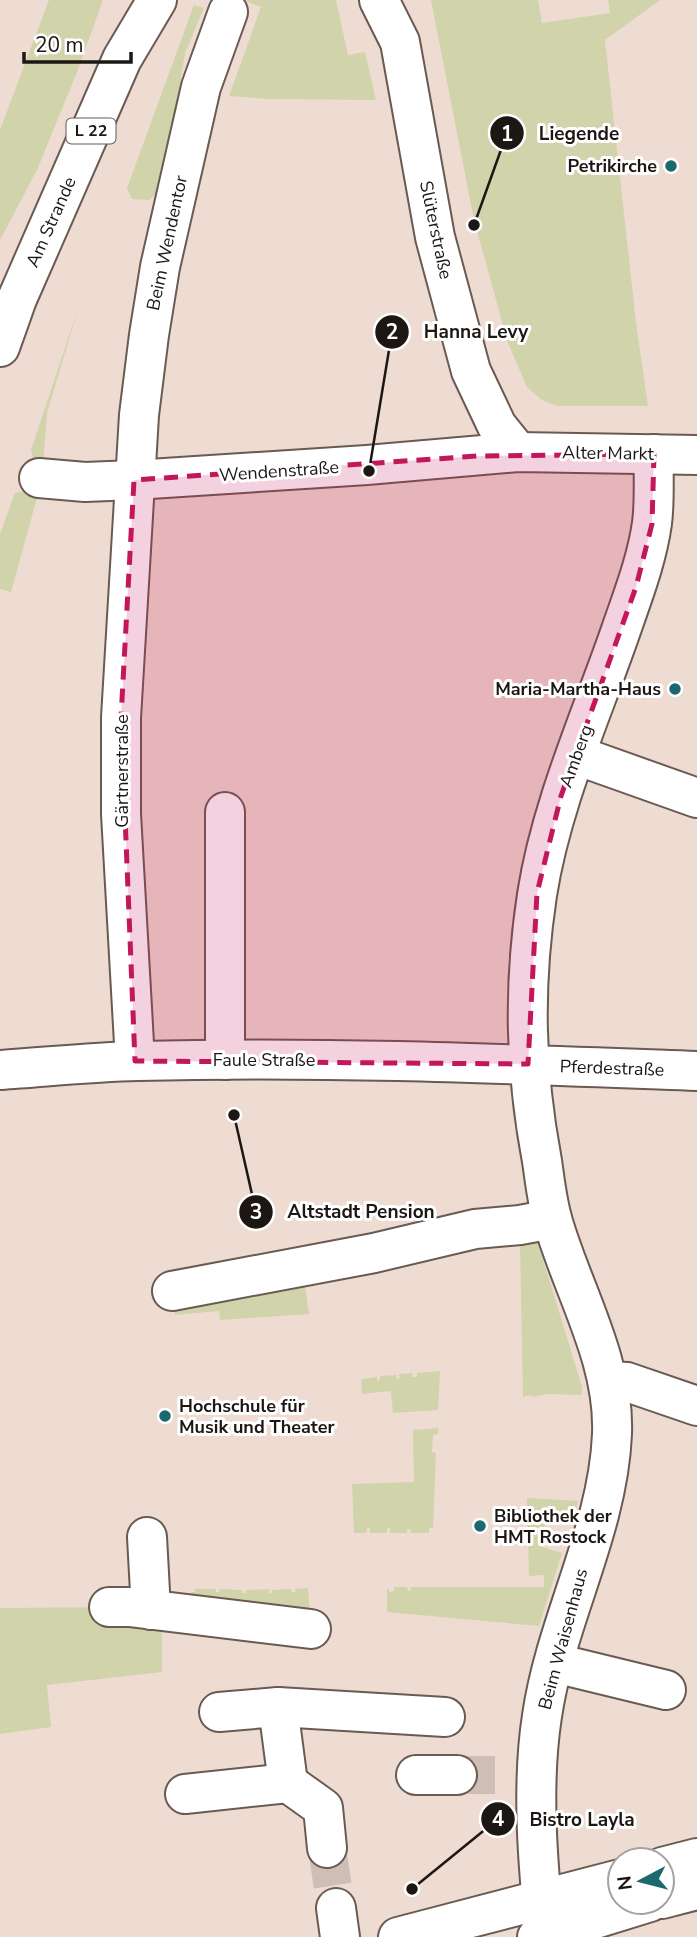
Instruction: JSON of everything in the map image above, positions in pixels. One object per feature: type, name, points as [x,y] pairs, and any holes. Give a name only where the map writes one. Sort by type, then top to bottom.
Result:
[{"type":"street","name":"Am Strande","points":[[122,59],[130,0]]},
{"type":"street","name":"Am Strande","points":[[0,347],[17,299],[122,59],[157,0]]},
{"type":"street","name":"Slüterstraße","points":[[379,0],[400,42],[435,237],[471,371],[497,426],[518,452]]},
{"type":"street","name":"Beim Wendentor","points":[[134,480],[149,335],[160,267],[201,87],[228,12]]},
{"type":"street","name":"Alter Markt","points":[[518,452],[697,455]]},
{"type":"street","name":"Wendenstraße","points":[[39,478],[85,482],[134,480],[518,452]]},
{"type":"street","name":"Amberg","points":[[552,1219],[531,1106],[528,1064],[527,989],[537,893],[561,796],[636,587],[652,524],[653,454]]},
{"type":"street","name":"Gärtnerstraße","points":[[134,480],[121,732],[122,827],[135,1061]]},
{"type":"street","points":[[576,755],[697,798]]},
{"type":"street","points":[[225,812],[225,1060]]},
{"type":"street","name":"Faule Straße","points":[[0,1070],[135,1061],[528,1064]]},
{"type":"street","name":"Pferdestraße","points":[[528,1064],[697,1071]]},
{"type":"street","points":[[172,1291],[374,1252],[474,1229],[552,1219]]},
{"type":"street","name":"Beim Waisenhaus","points":[[542,1927],[525,1775],[603,1497],[612,1434],[609,1381],[552,1219]]},
{"type":"street","points":[[609,1381],[627,1382],[697,1406]]},
{"type":"street","points":[[147,1537],[171,1612]]},
{"type":"street","points":[[109,1607],[311,1629]]},
{"type":"street","points":[[555,1663],[666,1690]]},
{"type":"street","points":[[219,1712],[278,1707],[445,1717]]},
{"type":"street","points":[[278,1707],[288,1783]]},
{"type":"street","points":[[416,1775],[457,1775]]},
{"type":"street","points":[[186,1794],[288,1783],[323,1808],[327,1848]]},
{"type":"street","points":[[676,1863],[697,1858]]},
{"type":"street","points":[[542,1927],[606,1888]]},
{"type":"street","points":[[676,1895],[697,1889]]},
{"type":"street","points":[[398,1937],[542,1927],[606,1912]]},
{"type":"highlighted area","points":[[654,454],[652,524],[636,587],[561,796],[537,893],[528,1064],[135,1061],[121,718],[134,480],[477,456]]},
{"type":"green space","points":[[49,0],[103,0],[37,170],[0,240],[0,130]]},
{"type":"green space","points":[[243,0],[336,0],[348,55],[365,52],[376,100],[229,96],[261,7]]},
{"type":"green space","points":[[431,0],[538,0],[542,23],[610,13],[608,0],[660,0],[605,40],[636,323],[648,406],[557,406],[542,400],[527,387],[508,343],[474,220]]},
{"type":"green space","points":[[194,5],[204,8],[185,53],[163,187],[149,200],[132,199],[127,188]]},
{"type":"green space","points":[[79,306],[47,413],[43,465],[34,463],[31,450]]},
{"type":"green space","points":[[31,490],[38,494],[11,592],[0,589],[0,534],[15,493]]},
{"type":"green space","points":[[538,1243],[582,1387],[582,1395],[548,1394],[523,1397],[520,1244]]},
{"type":"green space","points":[[302,1266],[309,1314],[220,1320],[219,1311],[175,1315],[172,1291]]},
{"type":"green space","points":[[440,1371],[438,1410],[393,1413],[391,1391],[362,1394],[361,1379],[377,1377],[377,1381],[380,1376],[396,1375],[397,1379],[400,1379],[399,1374],[412,1373],[413,1377],[417,1377],[417,1373]]},
{"type":"green space","points":[[438,1428],[438,1434],[433,1435],[432,1452],[436,1453],[433,1528],[429,1528],[429,1533],[411,1533],[411,1529],[407,1529],[407,1533],[390,1533],[390,1528],[387,1528],[387,1533],[370,1533],[370,1528],[367,1528],[366,1533],[354,1533],[352,1484],[414,1482],[413,1430]]},
{"type":"green space","points":[[527,1498],[578,1501],[573,1519],[548,1514],[539,1546],[562,1553],[539,1626],[387,1612],[387,1587],[390,1592],[394,1591],[394,1587],[407,1587],[408,1591],[411,1591],[411,1587],[544,1587],[544,1575],[529,1576]]},
{"type":"green space","points":[[167,1531],[171,1612],[162,1612],[162,1672],[47,1685],[51,1727],[0,1734],[0,1608],[129,1607],[128,1544],[135,1540],[126,1540],[126,1534]]},
{"type":"green space","points":[[308,1588],[311,1629],[192,1605],[191,1592],[195,1592],[195,1589],[216,1589],[216,1592],[220,1589],[242,1590],[242,1593],[246,1593],[246,1590],[269,1589],[269,1593],[272,1593],[272,1590],[291,1589],[292,1593],[295,1589]]},
{"type":"tunnel","points":[[457,1775],[512,1775]]},
{"type":"tunnel","points":[[327,1848],[336,1908]]},
{"type":"place","name":"Petrikirche","points":[[671,166]]},
{"type":"place","name":"Liegende","points":[[474,225]]},
{"type":"place","name":"Hanna Levy","points":[[369,471]]},
{"type":"place","name":"Maria-Martha-Haus","points":[[675,689]]},
{"type":"place","name":"Altstadt Pension","points":[[234,1115]]},
{"type":"place","name":"Hochschule für Musik und Theater","points":[[165,1416]]},
{"type":"place","name":"Bibliothek der HMT Rostock","points":[[480,1526]]},
{"type":"place","name":"Bistro Layla","points":[[412,1889]]}]
